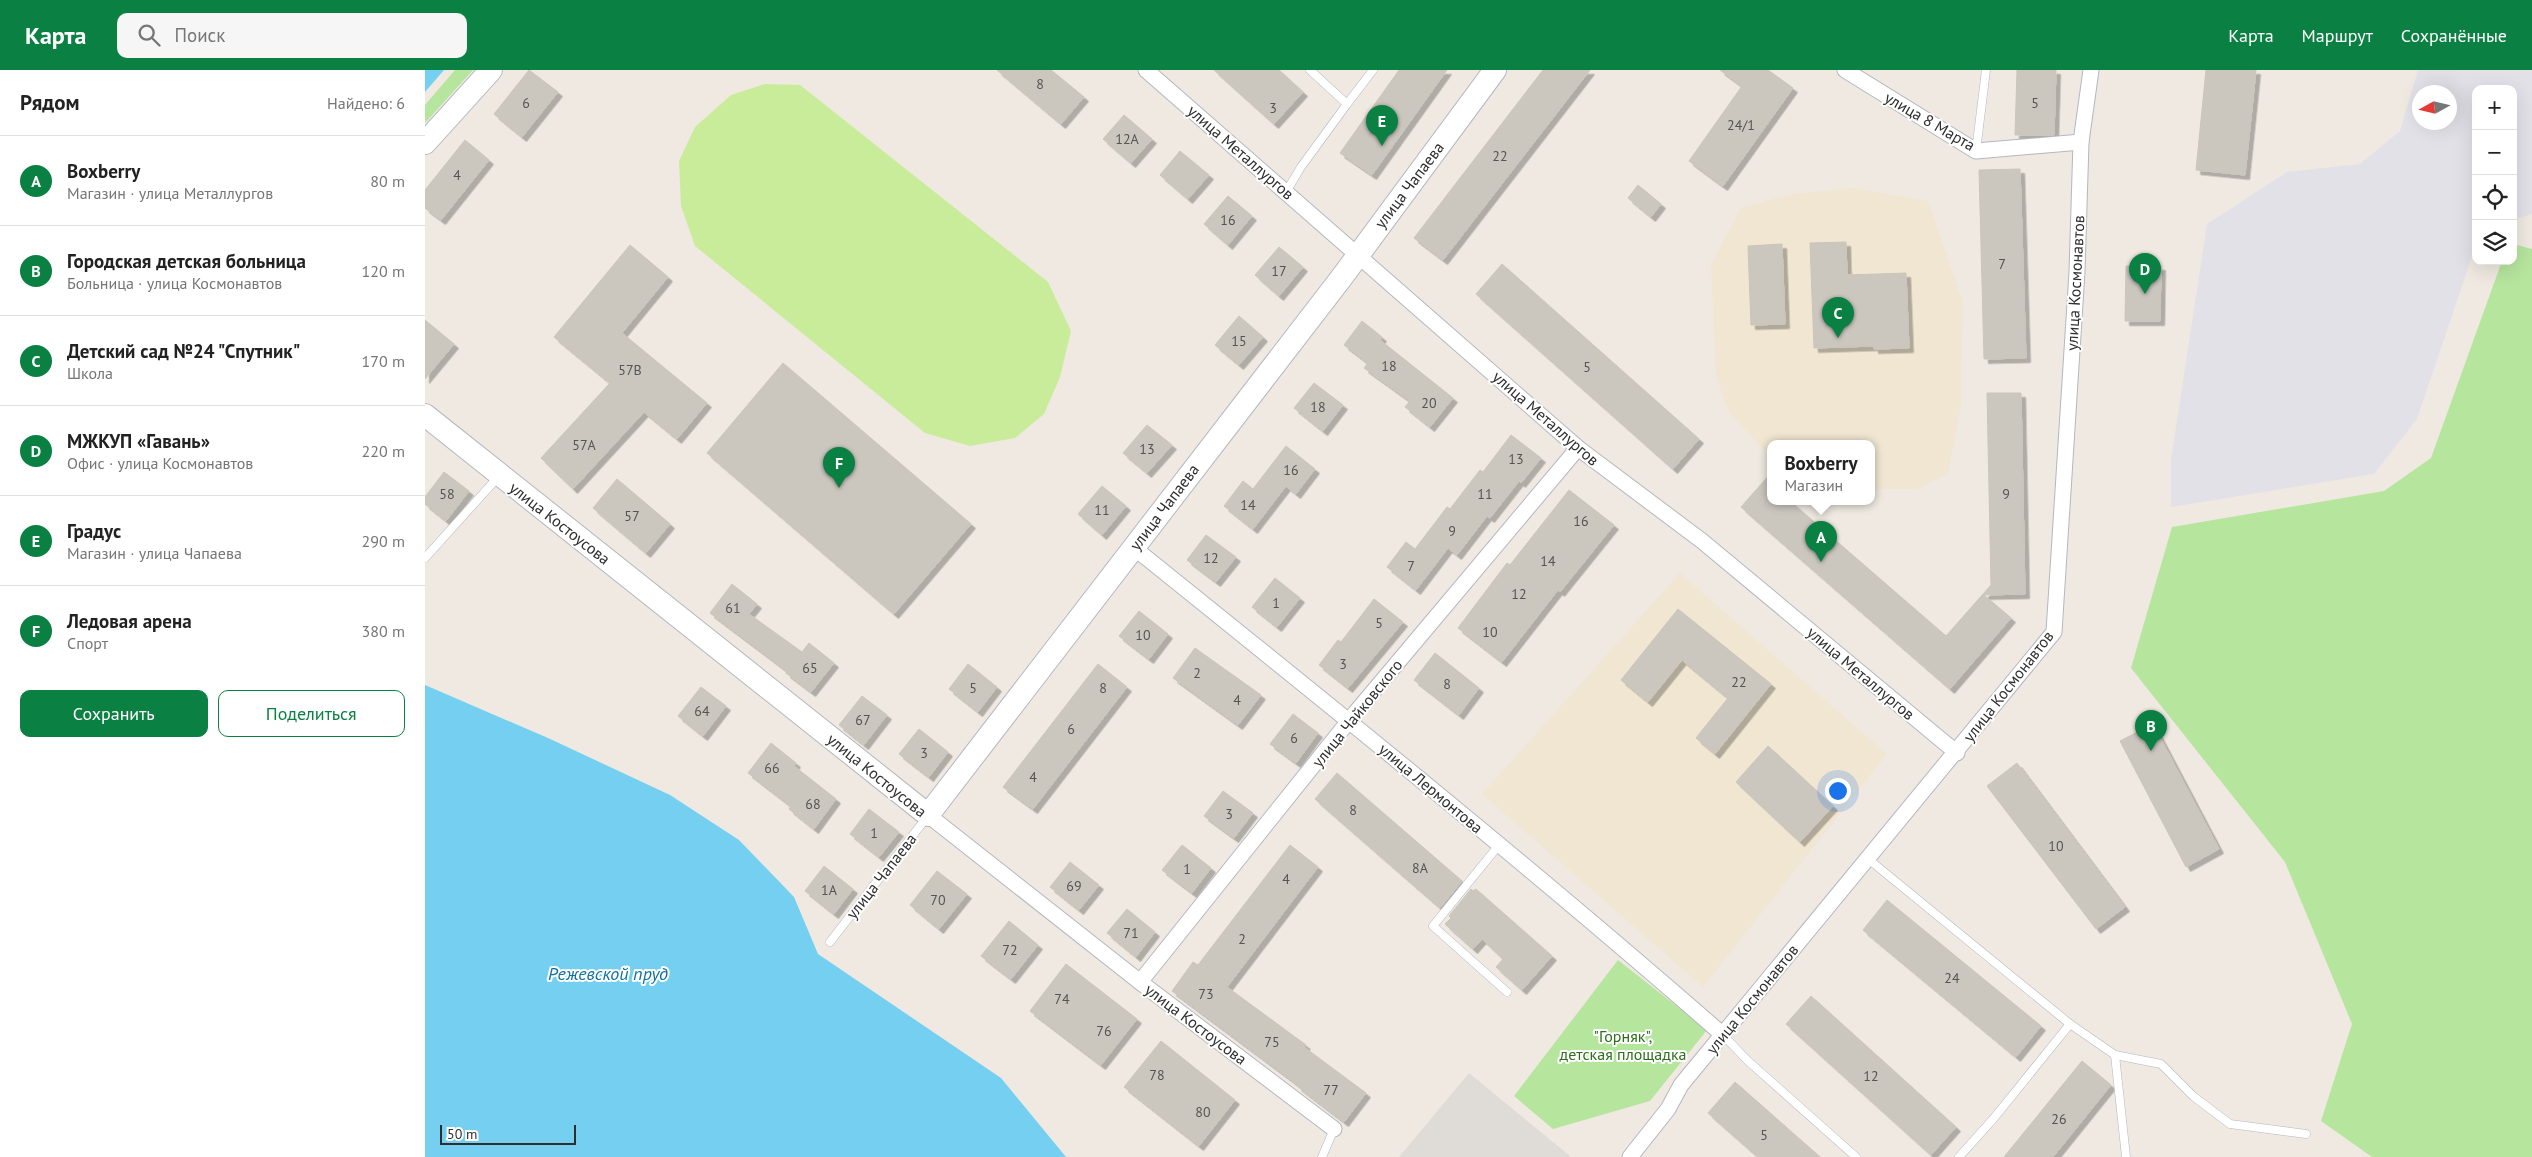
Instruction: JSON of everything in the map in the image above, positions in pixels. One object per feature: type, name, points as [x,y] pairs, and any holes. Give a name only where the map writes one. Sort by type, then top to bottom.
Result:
[{"type":"street","points":[[425,143],[491,70]]},
{"type":"street","name":"улица Металлургов","points":[[1146,70],[1285,192],[1358,253],[1578,448],[1702,541],[1957,753]]},
{"type":"street","name":"улица Чапаева","points":[[928,815],[1094,584],[1133,547],[1495,70]]},
{"type":"street","name":"улица 8 Марта","points":[[1845,70],[1976,151],[2081,142]]},
{"type":"street","name":"улица Космонавтов","points":[[1630,1157],[1668,1109],[1681,1085],[1867,858],[1957,753],[2054,632],[2077,272],[2081,142],[2091,70]]},
{"type":"street","name":"улица Костоусова","points":[[425,415],[1140,982],[1334,1129]]},
{"type":"street","name":"улица Чайковского","points":[[1140,982],[1349,721],[1578,448]]},
{"type":"street","name":"улица Лермонтова","points":[[1133,547],[1349,721],[1620,945],[1723,1035]]},
{"type":"lane","points":[[1310,70],[1347,104]]},
{"type":"lane","points":[[1285,192],[1301,167],[1373,70]]},
{"type":"lane","points":[[1976,151],[1986,70]]},
{"type":"lane","points":[[425,558],[500,475]]},
{"type":"lane","name":"улица Чапаева","points":[[830,942],[928,815]]},
{"type":"lane","points":[[1499,845],[1433,926],[1507,992]]},
{"type":"lane","points":[[1867,858],[2070,1024],[2115,1055],[2161,1064],[2193,1096],[2229,1124],[2306,1134]]},
{"type":"lane","points":[[1959,1157],[1994,1118],[2070,1024]]},
{"type":"lane","points":[[1723,1035],[1748,1061],[1856,1157]]},
{"type":"lane","points":[[2115,1055],[2126,1157]]},
{"type":"lane","points":[[1322,1157],[1334,1129]]},
{"type":"shaded area","points":[[2418,70],[2532,70],[2532,214],[2517,219],[2517,85],[2472,85],[2472,257],[2417,419],[2374,474],[2171,507],[2171,460],[2207,224],[2287,172],[2360,164],[2400,131],[2412,90],[2412,130],[2457,130],[2457,85],[2414,85]]},
{"type":"shaded area","points":[[1855,188],[1928,201],[1962,300],[1961,405],[1948,473],[1918,489],[1875,489],[1875,440],[1767,440],[1767,453],[1729,413],[1716,376],[1711,264],[1741,208],[1793,194]]},
{"type":"shaded area","points":[[1680,573],[1887,754],[1703,987],[1482,794]]},
{"type":"shaded area","points":[[1469,1073],[1570,1156],[1399,1157]]},
{"type":"green space","points":[[455,70],[473,70],[425,123],[425,105]]},
{"type":"green space","points":[[765,84],[800,85],[1048,282],[1071,331],[1060,377],[1044,414],[1015,438],[970,446],[925,433],[695,246],[681,206],[679,161],[695,127],[731,95]]},
{"type":"green space","points":[[2517,245],[2532,249],[2532,1157],[2372,1157],[2321,1121],[2352,1024],[2285,862],[2131,668],[2172,527],[2384,491],[2431,458],[2501,265],[2517,265]]},
{"type":"green space","name":"\"Горняк\", детская площадка","points":[[1618,960],[1707,1030],[1650,1101],[1553,1129],[1514,1096]]},
{"type":"water","points":[[425,70],[444,70],[425,92]]},
{"type":"water","name":"Режевской пруд","points":[[425,685],[548,738],[670,795],[739,840],[794,897],[818,954],[1001,1078],[1066,1157],[425,1157]]},
{"type":"building","points":[[529,70],[558,92],[522,137],[494,114]]},
{"type":"building","points":[[997,70],[1051,70],[1084,97],[1061,124]]},
{"type":"building","points":[[1214,70],[1279,70],[1303,92],[1274,124]]},
{"type":"building","points":[[1399,70],[1447,70],[1372,175],[1340,153]]},
{"type":"building","points":[[1543,70],[1590,70],[1443,260],[1414,238]]},
{"type":"building","points":[[1720,70],[1768,70],[1793,88],[1723,186],[1689,161],[1742,86]]},
{"type":"building","points":[[2017,70],[2056,70],[2054,135],[2015,135]]},
{"type":"building","points":[[2206,70],[2256,70],[2245,175],[2196,170]]},
{"type":"building","points":[[1124,115],[1152,139],[1131,163],[1103,139]]},
{"type":"building","points":[[465,140],[489,160],[441,220],[425,208],[425,190]]},
{"type":"building","points":[[1180,151],[1209,175],[1188,199],[1160,175]]},
{"type":"building","points":[[2020,169],[2026,358],[1984,359],[1979,170]]},
{"type":"building","points":[[1638,185],[1661,204],[1651,217],[1628,198]]},
{"type":"building","points":[[1228,196],[1252,216],[1228,245],[1204,224]]},
{"type":"building","points":[[1846,242],[1847,275],[1906,273],[1909,348],[1874,349],[1874,346],[1814,348],[1810,243]]},
{"type":"building","points":[[1782,244],[1785,324],[1751,325],[1748,246]]},
{"type":"building","points":[[630,245],[668,277],[622,333],[707,403],[677,439],[644,412],[573,489],[541,458],[610,383],[554,337]]},
{"type":"building","points":[[1279,247],[1303,267],[1279,296],[1255,275]]},
{"type":"building","points":[[1502,264],[1699,439],[1673,469],[1476,294]]},
{"type":"building","points":[[2126,266],[2161,266],[2160,321],[2125,321]]},
{"type":"building","points":[[1239,316],[1263,337],[1239,365],[1215,345]]},
{"type":"building","points":[[425,320],[454,344],[425,379]]},
{"type":"building","points":[[1362,321],[1382,337],[1380,340],[1453,398],[1430,427],[1405,407],[1410,401],[1364,368],[1368,363],[1344,345]]},
{"type":"building","points":[[783,363],[971,524],[894,614],[707,453]]},
{"type":"building","points":[[1314,383],[1343,405],[1323,431],[1294,408]]},
{"type":"building","points":[[1987,393],[2021,393],[2025,594],[1984,595],[2011,618],[1950,689],[1741,507],[1767,478],[1767,505],[1795,505],[1946,636],[1991,585]]},
{"type":"building","points":[[1147,425],[1172,445],[1147,473],[1123,453]]},
{"type":"building","points":[[1511,435],[1541,458],[1521,483],[1519,481],[1490,518],[1487,516],[1457,555],[1448,548],[1416,590],[1387,567],[1406,542],[1415,549],[1447,507],[1450,509],[1480,470],[1483,472]]},
{"type":"building","points":[[1286,446],[1315,469],[1296,494],[1286,486],[1253,529],[1224,506],[1243,481],[1253,489]]},
{"type":"building","points":[[444,472],[469,491],[446,521],[425,504],[425,497]]},
{"type":"building","points":[[617,479],[670,524],[646,553],[593,508]]},
{"type":"building","points":[[1102,486],[1126,506],[1102,535],[1078,514]]},
{"type":"building","points":[[1569,490],[1614,525],[1560,592],[1558,590],[1502,662],[1458,628],[1507,563],[1510,565]]},
{"type":"building","points":[[1206,535],[1236,557],[1216,582],[1187,560]]},
{"type":"building","points":[[1275,578],[1300,598],[1277,627],[1252,607]]},
{"type":"building","points":[[732,584],[757,604],[749,614],[802,652],[809,643],[834,663],[811,692],[786,673],[787,671],[710,613]]},
{"type":"building","points":[[1374,599],[1403,622],[1348,688],[1319,665],[1338,640],[1341,642]]},
{"type":"building","points":[[1678,609],[1771,684],[1715,754],[1696,738],[1728,698],[1682,660],[1648,702],[1621,680]]},
{"type":"building","points":[[1139,611],[1168,634],[1149,659],[1119,636]]},
{"type":"building","points":[[1195,648],[1261,695],[1238,725],[1173,678]]},
{"type":"building","points":[[1435,653],[1479,688],[1459,715],[1414,680]]},
{"type":"building","points":[[968,664],[997,687],[978,712],[949,689]]},
{"type":"building","points":[[1098,664],[1127,687],[1033,809],[1003,787]]},
{"type":"building","points":[[701,687],[726,706],[703,736],[678,716]]},
{"type":"building","points":[[862,696],[887,715],[864,745],[839,725]]},
{"type":"building","points":[[1293,714],[1318,733],[1296,763],[1270,744]]},
{"type":"building","points":[[2153,724],[2219,849],[2186,867],[2120,741]]},
{"type":"building","points":[[919,729],[948,752],[929,777],[899,754]]},
{"type":"building","points":[[771,743],[796,763],[794,766],[836,799],[814,829],[789,809],[791,806],[748,773]]},
{"type":"building","points":[[1768,746],[1833,806],[1800,842],[1736,782]]},
{"type":"building","points":[[2017,763],[2125,907],[2096,929],[1987,786]]},
{"type":"building","points":[[1337,773],[1462,881],[1440,908],[1315,799]]},
{"type":"building","points":[[1223,791],[1253,813],[1234,838],[1204,816]]},
{"type":"building","points":[[869,809],[899,832],[879,857],[850,834]]},
{"type":"building","points":[[1182,845],[1211,868],[1192,893],[1162,870]]},
{"type":"building","points":[[1290,845],[1318,867],[1227,987],[1306,1045],[1304,1047],[1366,1093],[1344,1122],[1298,1085],[1172,991],[1193,962],[1198,965]]},
{"type":"building","points":[[1070,862],[1099,885],[1079,910],[1050,887]]},
{"type":"building","points":[[824,866],[853,889],[834,914],[805,891]]},
{"type":"building","points":[[937,871],[967,894],[939,929],[910,905]]},
{"type":"building","points":[[1471,889],[1473,891],[1476,889],[1552,956],[1522,990],[1496,967],[1503,959],[1482,939],[1473,949],[1445,924],[1451,918],[1449,916]]},
{"type":"building","points":[[1887,900],[2041,1026],[2016,1057],[1863,930]]},
{"type":"building","points":[[1127,909],[1155,932],[1136,957],[1107,933]]},
{"type":"building","points":[[1009,921],[1038,945],[1011,979],[981,956]]},
{"type":"building","points":[[1066,964],[1137,1019],[1101,1065],[1030,1011]]},
{"type":"building","points":[[1811,996],[1956,1127],[1931,1155],[1786,1024]]},
{"type":"building","points":[[1161,1041],[1235,1100],[1199,1146],[1124,1087]]},
{"type":"building","points":[[2082,1061],[2111,1085],[2053,1157],[2004,1157]]},
{"type":"building","points":[[1735,1082],[1820,1157],[1758,1157],[1708,1113]]},
{"type":"place","name":"Градус","points":[[1382,146]]},
{"type":"place","name":"МЖКУП «Гавань»","points":[[2145,294]]},
{"type":"place","name":"Детский сад №24 \"Спутник\"","points":[[1838,338]]},
{"type":"place","name":"Ледовая арена","points":[[839,488]]},
{"type":"place","name":"Boxberry","points":[[1821,562]]},
{"type":"place","name":"Городская детская больница","points":[[2151,751]]}]
